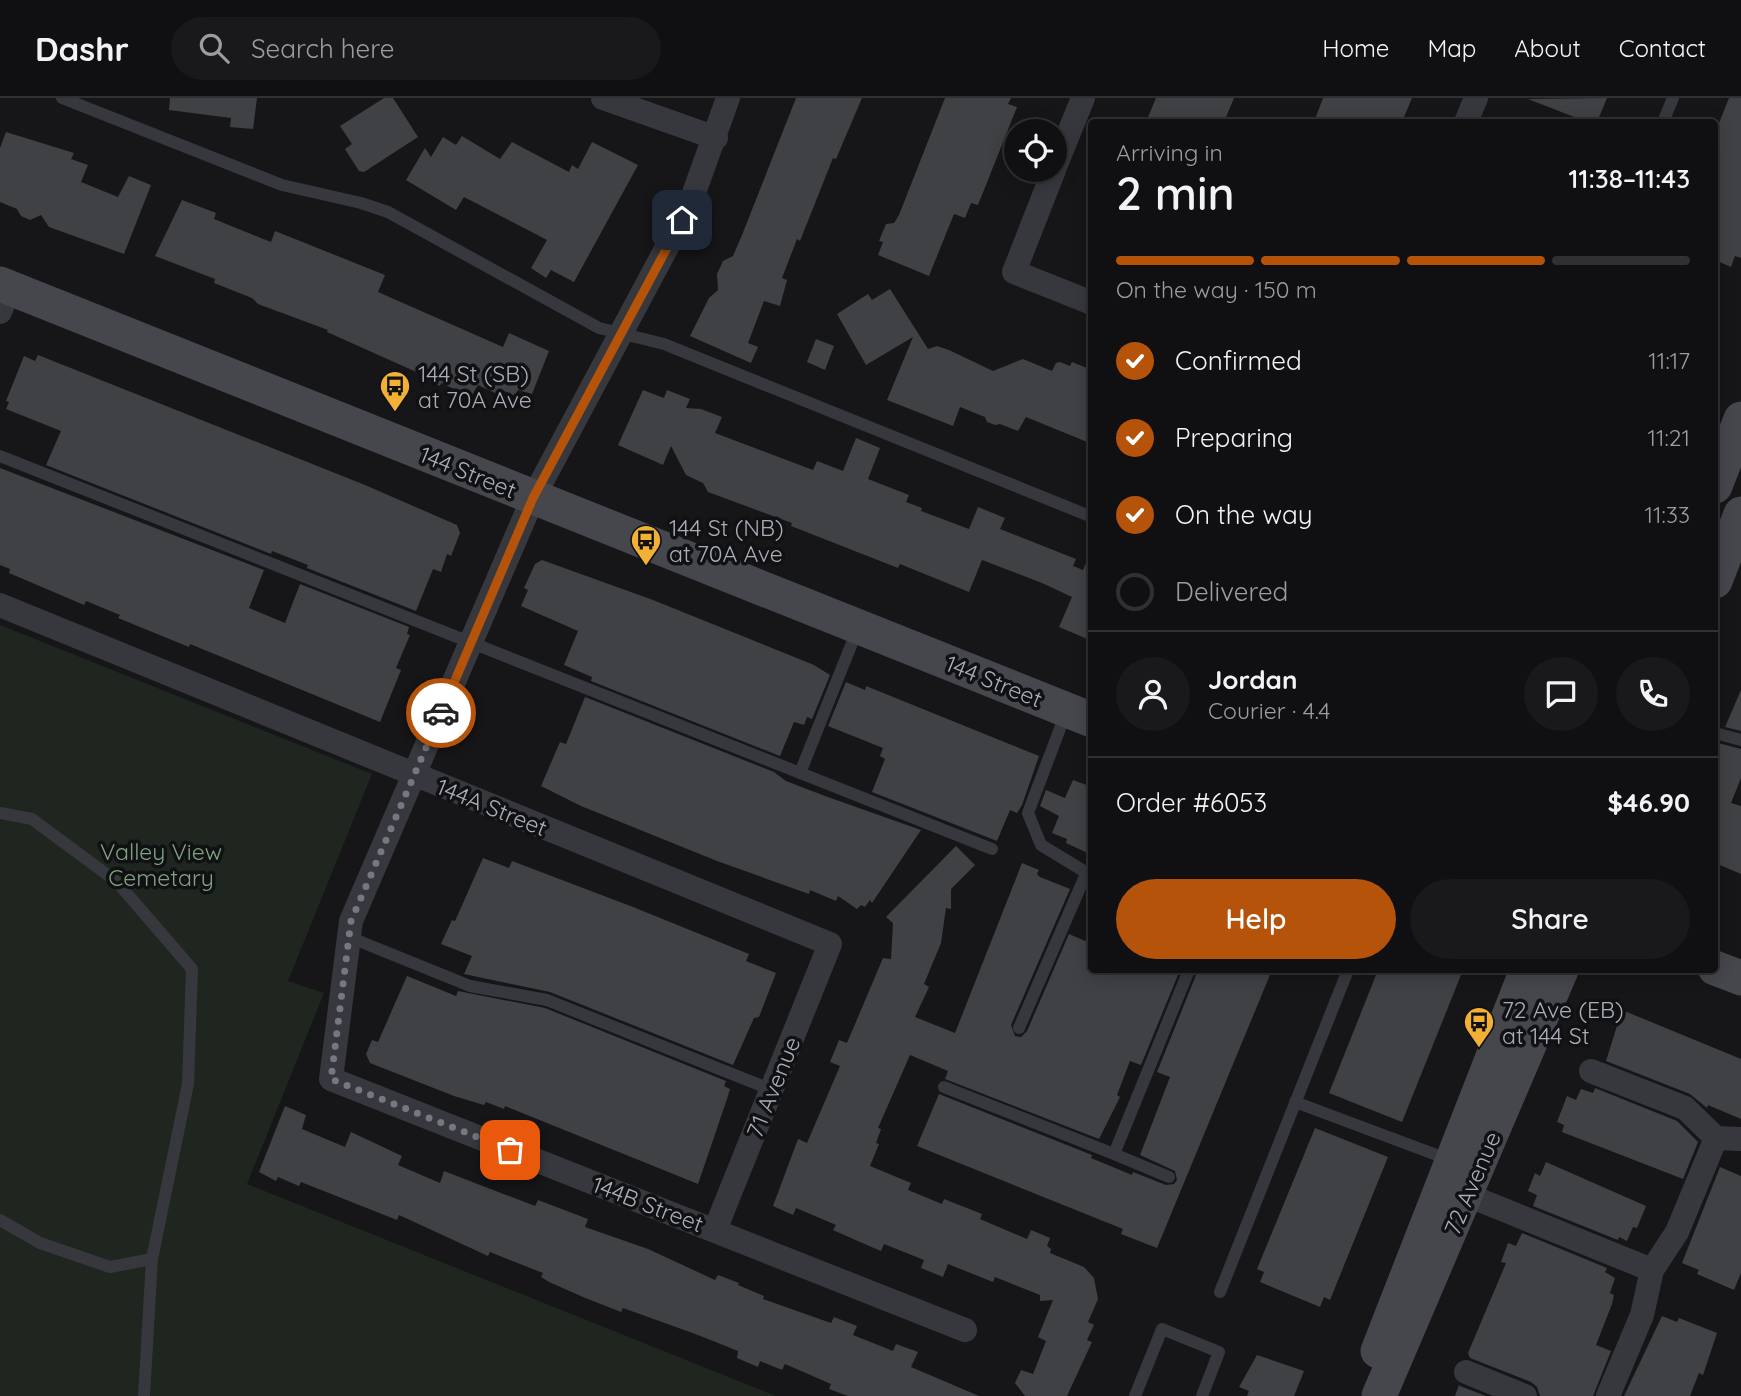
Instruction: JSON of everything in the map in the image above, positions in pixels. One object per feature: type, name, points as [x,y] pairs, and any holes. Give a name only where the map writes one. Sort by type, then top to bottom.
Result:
[{"type":"main road","name":"144 Street","points":[[3,295],[533,498],[1079,715]]},
{"type":"main road","points":[[1718,478],[1741,419]]},
{"type":"main road","points":[[1718,573],[1741,514]]},
{"type":"main road","points":[[1718,969],[1741,978]]},
{"type":"main road","name":"72 Avenue","points":[[1362,1396],[1450,1160],[1526,973]]},
{"type":"main road","name":"72 Avenue","points":[[1379,1396],[1561,973]]},
{"type":"street","points":[[603,98],[716,138]]},
{"type":"street","points":[[349,937],[351,921],[533,498],[690,204],[729,98]]},
{"type":"street","points":[[1067,139],[1083,98]]},
{"type":"street","points":[[1467,119],[1476,98]]},
{"type":"street","points":[[1050,182],[1014,272],[1088,301]]},
{"type":"street","name":"144A Street","points":[[0,605],[830,944]]},
{"type":"street","name":"144B Street","points":[[349,937],[331,1079],[965,1329]]},
{"type":"street","name":"71 Avenue","points":[[715,1230],[830,944]]},
{"type":"street","points":[[1591,1071],[1685,1108],[1716,1138],[1741,1139]]},
{"type":"street","points":[[1608,1396],[1642,1315],[1652,1270],[1677,1232],[1716,1138]]},
{"type":"street","points":[[1467,1195],[1652,1270]]},
{"type":"street","points":[[1466,1372],[1525,1396]]},
{"type":"lane","points":[[62,98],[282,185],[388,212],[599,328],[664,344],[1088,515]]},
{"type":"lane","points":[[1664,119],[1673,98]]},
{"type":"lane","points":[[0,456],[470,645],[992,849]]},
{"type":"lane","points":[[800,774],[858,627]]},
{"type":"lane","points":[[1079,715],[1028,813],[1041,845],[1088,874]]},
{"type":"lane","points":[[1718,734],[1741,740]]},
{"type":"lane","points":[[0,813],[32,819],[117,882],[192,969],[188,1084],[152,1259],[144,1396]]},
{"type":"lane","points":[[1019,1028],[1088,877]]},
{"type":"lane","points":[[349,937],[470,986],[547,1000],[772,1090]]},
{"type":"lane","points":[[1114,1154],[1188,973]]},
{"type":"lane","points":[[1220,1292],[1347,973]]},
{"type":"lane","points":[[944,1087],[1169,1177]]},
{"type":"lane","points":[[1295,1102],[1450,1160]]},
{"type":"lane","points":[[0,1220],[40,1243],[110,1267],[152,1259]]},
{"type":"lane","points":[[1135,1396],[1162,1329],[1219,1353],[1202,1396]]},
{"type":"green space","name":"Valley View Cemetary","points":[[0,625],[372,774],[288,981],[324,993],[247,1184],[776,1396],[0,1396]]},
{"type":"building","points":[[170,98],[257,98],[253,129],[230,127],[231,118],[169,110]]},
{"type":"building","points":[[384,98],[393,98],[418,137],[364,172],[359,171],[345,149],[352,144],[340,126]]},
{"type":"building","points":[[796,98],[862,98],[836,159],[833,158],[800,241],[797,239],[782,278],[787,280],[780,306],[764,301],[748,343],[758,347],[751,363],[690,336],[709,298],[718,290],[717,274],[723,261],[733,256]]},
{"type":"building","points":[[945,98],[1011,98],[1008,104],[1017,107],[1012,119],[1004,119],[1004,140],[978,205],[971,203],[965,218],[954,214],[929,276],[878,255],[883,242],[879,241],[886,224],[894,223]]},
{"type":"building","points":[[1156,98],[1234,98],[1225,119],[1147,119]]},
{"type":"building","points":[[1323,98],[1412,98],[1403,119],[1315,119]]},
{"type":"building","points":[[1607,98],[1598,119],[1579,119],[1528,99]]},
{"type":"building","points":[[1729,98],[1741,98],[1741,258],[1735,256],[1731,267],[1718,261],[1718,126]]},
{"type":"building","points":[[6,132],[74,153],[71,159],[88,165],[81,182],[118,197],[129,176],[151,185],[124,254],[49,227],[41,215],[30,220],[21,216],[17,209],[0,202],[0,148]]},
{"type":"building","points":[[462,136],[500,159],[512,142],[569,172],[572,165],[578,169],[592,142],[638,165],[574,282],[551,270],[546,278],[531,268],[547,240],[464,197],[456,210],[406,180],[425,148],[431,157],[443,137],[456,145]]},
{"type":"building","points":[[182,200],[216,213],[214,219],[271,242],[275,231],[385,275],[378,292],[503,347],[509,333],[549,351],[532,394],[518,390],[515,396],[500,389],[497,394],[478,385],[471,397],[441,383],[440,386],[422,377],[423,375],[327,332],[328,330],[258,304],[252,298],[214,283],[215,279],[155,256]]},
{"type":"building","points":[[890,289],[928,349],[937,346],[949,350],[993,371],[1023,359],[1052,371],[1056,363],[1060,362],[1070,366],[1072,362],[1088,368],[1088,442],[1026,417],[1018,431],[987,422],[985,417],[960,407],[953,426],[887,400],[913,337],[866,365],[837,314],[868,294],[872,300]]},
{"type":"building","points":[[816,339],[834,346],[825,370],[807,362]]},
{"type":"building","points":[[38,355],[365,485],[457,525],[460,533],[451,556],[447,554],[441,572],[433,569],[416,611],[307,568],[308,565],[272,551],[271,554],[46,465],[61,431],[6,409],[9,402],[6,401],[24,356],[35,361]]},
{"type":"building","points":[[643,390],[664,398],[667,390],[690,399],[686,408],[701,409],[722,417],[715,433],[813,470],[817,461],[843,471],[856,438],[880,448],[868,479],[909,495],[906,502],[922,508],[921,511],[969,529],[978,507],[1005,518],[1000,529],[1076,559],[1073,566],[1083,570],[1088,558],[1088,639],[1059,627],[1072,597],[1042,583],[982,560],[969,592],[900,564],[898,568],[791,526],[792,523],[708,492],[703,483],[686,475],[671,446],[663,465],[618,445]]},
{"type":"building","points":[[0,468],[264,570],[249,608],[285,623],[300,584],[409,627],[407,634],[410,635],[396,668],[401,670],[380,722],[190,644],[189,647],[118,618],[120,615],[86,601],[84,605],[9,573],[10,569],[0,565]]},
{"type":"building","points":[[542,560],[653,600],[814,665],[830,675],[812,719],[807,717],[804,725],[794,722],[780,756],[591,681],[592,677],[564,665],[578,631],[521,606],[528,590],[524,588],[535,564]]},
{"type":"building","points":[[846,682],[865,690],[866,686],[1039,756],[1022,805],[1017,813],[1010,810],[997,841],[872,792],[885,759],[880,756],[883,748],[828,726]]},
{"type":"building","points":[[1741,690],[1741,731],[1725,727]]},
{"type":"building","points":[[585,697],[774,772],[786,781],[921,830],[872,903],[870,900],[865,907],[861,905],[857,909],[838,896],[836,901],[810,890],[809,894],[717,861],[581,806],[541,786],[560,742],[566,744]]},
{"type":"building","points":[[1718,743],[1741,749],[1741,778],[1731,803],[1741,806],[1741,874],[1718,864]]},
{"type":"building","points":[[1073,780],[1088,786],[1088,853],[1052,833],[1059,816],[1040,806],[1046,790],[1065,798]]},
{"type":"building","points":[[956,846],[975,865],[951,889],[951,909],[946,908],[941,943],[924,984],[929,987],[915,1017],[955,1033],[1022,863],[1039,870],[1037,874],[1040,877],[1070,889],[1011,1025],[1015,1036],[1021,1037],[1027,1031],[1069,934],[1088,942],[1088,973],[1179,973],[1141,1065],[1130,1061],[1117,1095],[1120,1097],[1099,1139],[945,1079],[948,1071],[910,1055],[878,1128],[881,1129],[876,1143],[879,1144],[870,1166],[911,1183],[908,1190],[942,1204],[944,1199],[982,1214],[980,1219],[1027,1239],[1031,1230],[1050,1238],[1047,1246],[1051,1249],[1050,1253],[1084,1267],[1094,1278],[1098,1299],[1088,1322],[1094,1325],[1087,1340],[1092,1342],[1067,1396],[1025,1396],[1015,1383],[1021,1370],[1033,1374],[1046,1341],[1038,1337],[1053,1300],[1040,1301],[1040,1295],[995,1277],[993,1282],[948,1264],[943,1277],[921,1268],[924,1260],[884,1244],[881,1251],[833,1230],[836,1225],[796,1208],[793,1215],[773,1206],[798,1139],[807,1143],[840,1066],[830,1062],[839,1040],[847,1043],[883,958],[891,959],[893,923],[886,917]]},
{"type":"building","points":[[483,858],[509,868],[512,861],[633,907],[749,954],[746,961],[776,973],[759,1017],[754,1018],[733,1065],[550,992],[464,974],[472,956],[441,944],[452,920],[455,921]]},
{"type":"building","points":[[1197,973],[1271,973],[1157,1248],[1121,1234],[1123,1229],[917,1146],[939,1094],[1092,1155],[1091,1158],[1132,1175],[1133,1172],[1166,1185],[1174,1184],[1177,1180],[1175,1171],[1140,1155],[1170,1077],[1157,1072]]},
{"type":"building","points":[[1377,973],[1462,973],[1402,1122],[1329,1093]]},
{"type":"building","points":[[407,976],[456,996],[458,991],[545,1008],[726,1081],[724,1086],[730,1089],[698,1184],[505,1106],[504,1109],[486,1102],[484,1105],[454,1096],[370,1063],[366,1054],[372,1040],[378,1042]]},
{"type":"building","points":[[1622,1010],[1741,1059],[1741,1119],[1708,1105],[1707,1108],[1690,1094],[1606,1061]]},
{"type":"building","points":[[1595,1088],[1677,1121],[1698,1142],[1683,1179],[1562,1132],[1564,1125],[1557,1122],[1567,1096],[1576,1100],[1581,1089],[1593,1093]]},
{"type":"building","points":[[285,1106],[306,1115],[302,1129],[345,1147],[351,1132],[402,1156],[398,1165],[440,1183],[444,1171],[535,1206],[538,1200],[588,1219],[585,1227],[648,1249],[715,1280],[718,1275],[739,1283],[738,1285],[764,1296],[763,1299],[831,1323],[834,1317],[857,1326],[853,1335],[893,1351],[896,1344],[918,1352],[911,1367],[979,1396],[848,1396],[829,1389],[831,1384],[785,1364],[782,1370],[760,1361],[758,1367],[737,1358],[738,1351],[698,1335],[623,1308],[621,1312],[583,1297],[549,1282],[541,1277],[543,1273],[490,1252],[488,1256],[399,1215],[397,1220],[301,1182],[299,1186],[278,1177],[276,1181],[259,1172]]},
{"type":"building","points":[[1315,1128],[1388,1157],[1330,1300],[1324,1297],[1320,1307],[1260,1282],[1264,1272],[1257,1269]]},
{"type":"building","points":[[1546,1162],[1646,1206],[1637,1228],[1633,1227],[1627,1241],[1619,1237],[1618,1240],[1533,1206],[1537,1195],[1528,1191],[1535,1173],[1540,1176]]},
{"type":"building","points":[[1720,1167],[1741,1176],[1741,1273],[1734,1290],[1697,1274],[1699,1270],[1682,1263]]},
{"type":"building","points":[[1522,1233],[1607,1268],[1605,1272],[1615,1278],[1610,1293],[1614,1295],[1612,1304],[1596,1345],[1611,1351],[1593,1396],[1540,1396],[1537,1387],[1531,1382],[1470,1358],[1468,1353],[1506,1263],[1501,1262],[1508,1243],[1516,1246]]},
{"type":"building","points":[[1662,1316],[1677,1322],[1679,1318],[1717,1333],[1703,1375],[1699,1373],[1690,1396],[1624,1396]]},
{"type":"building","points":[[1257,1355],[1304,1371],[1294,1396],[1247,1396],[1249,1391],[1239,1387]]},
{"type":"building","points":[[1460,1386],[1486,1396],[1455,1396]]},
{"type":"way so far","points":[[441,713],[351,921],[331,1079],[510,1150]]},
{"type":"place","name":"144 St (SB) at 70A Ave","points":[[395,413]]},
{"type":"place","name":"144 St (NB) at 70A Ave","points":[[646,567]]},
{"type":"place","name":"72 Ave (EB) at 144 St","points":[[1479,1049]]},
{"type":"route","points":[[441,713],[533,498],[682,220]]}]
